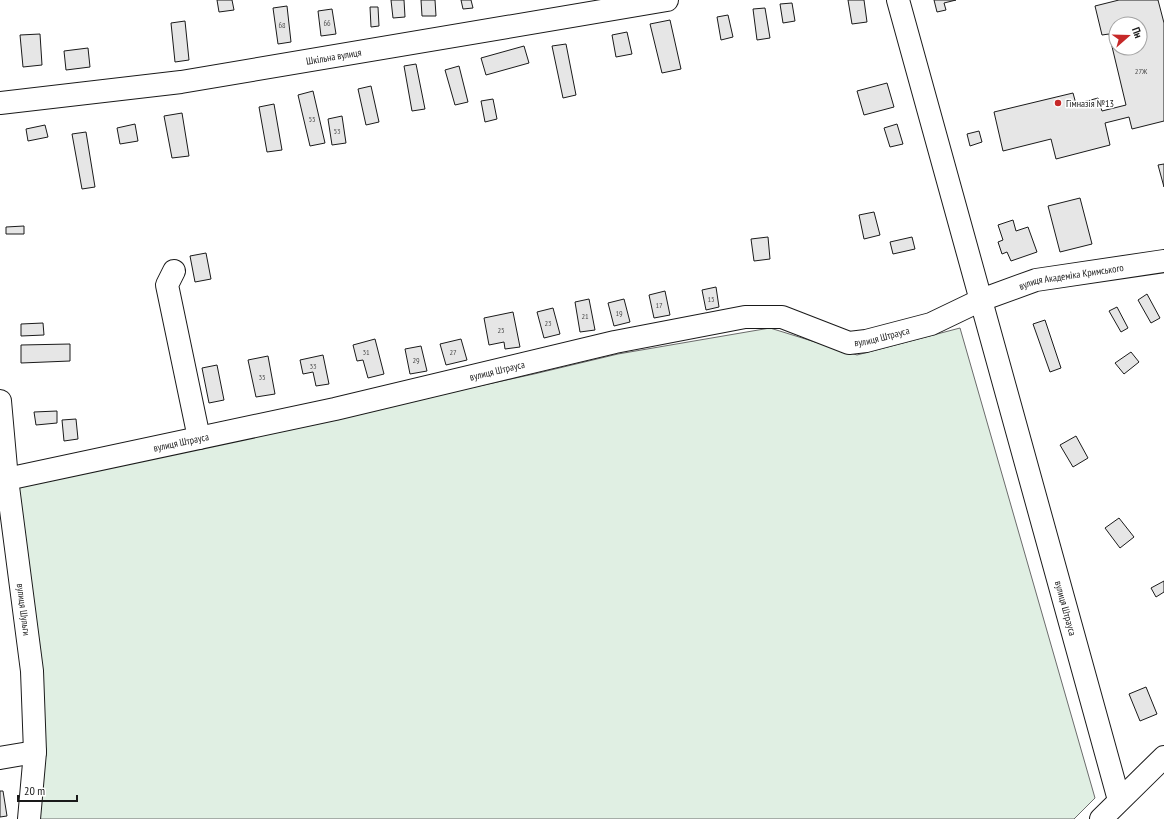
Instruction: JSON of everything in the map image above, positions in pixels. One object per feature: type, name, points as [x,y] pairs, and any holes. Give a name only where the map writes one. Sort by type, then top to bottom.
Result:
[{"type":"street","name":"Шкільна вулиця","points":[[0,103],[181,82],[667,0]]},
{"type":"street","name":"вулиця Штрауса","points":[[898,0],[1119,800]]},
{"type":"street","name":"вулиця Академіка Кримського","points":[[981,300],[1036,280],[1164,261]]},
{"type":"street","points":[[174,271],[168,285],[199,438]]},
{"type":"street","name":"вулиця Штрауса","points":[[7,479],[335,409],[615,342],[745,317],[782,317],[849,343],[866,341],[931,324],[981,300]]},
{"type":"street","name":"вулиця Шульги","points":[[0,402],[2,453],[7,479],[32,671],[35,752],[29,819]]},
{"type":"street","points":[[0,758],[35,752]]},
{"type":"street","points":[[1101,819],[1164,757]]},
{"type":"green space","points":[[770,328],[857,355],[960,328],[1095,798],[1074,819],[35,819],[16,487],[534,374],[618,354]]},
{"type":"building","points":[[217,0],[232,0],[234,10],[219,12]]},
{"type":"building","points":[[391,0],[404,0],[405,17],[393,18]]},
{"type":"building","points":[[421,0],[435,0],[436,16],[422,16]]},
{"type":"building","points":[[461,0],[471,0],[473,8],[463,9]]},
{"type":"building","points":[[848,0],[864,0],[867,22],[852,24]]},
{"type":"building","points":[[934,0],[956,0],[944,3],[946,10],[937,12]]},
{"type":"building","points":[[1119,0],[1158,0],[1164,23],[1164,121],[1132,129],[1129,117],[1105,123],[1110,145],[1056,159],[1051,139],[1003,151],[994,112],[1073,93],[1076,104],[1098,98],[1102,111],[1126,105],[1114,56],[1148,56],[1148,16],[1108,16],[1108,34],[1102,35],[1095,6]]},
{"type":"building","points":[[792,3],[795,21],[783,23],[780,4]]},
{"type":"building","points":[[287,6],[291,42],[278,44],[273,8]]},
{"type":"building","points":[[370,7],[378,7],[379,26],[371,27]]},
{"type":"building","points":[[765,8],[770,38],[757,40],[753,9]]},
{"type":"building","points":[[332,9],[336,34],[321,36],[318,11]]},
{"type":"building","points":[[728,15],[733,37],[721,40],[717,17]]},
{"type":"building","points":[[670,20],[681,69],[662,73],[650,24]]},
{"type":"building","points":[[185,21],[189,60],[175,62],[171,23]]},
{"type":"building","points":[[627,32],[632,54],[616,57],[612,35]]},
{"type":"building","points":[[40,34],[42,65],[23,67],[20,35]]},
{"type":"building","points":[[566,44],[576,95],[563,98],[552,46]]},
{"type":"building","points":[[524,46],[529,63],[486,75],[481,58]]},
{"type":"building","points":[[88,48],[90,67],[66,70],[64,51]]},
{"type":"building","points":[[416,64],[425,109],[412,111],[404,66]]},
{"type":"building","points":[[459,66],[468,102],[455,105],[445,70]]},
{"type":"building","points":[[887,83],[894,107],[864,115],[857,91]]},
{"type":"building","points":[[371,86],[379,122],[366,125],[358,89]]},
{"type":"building","points":[[313,91],[325,143],[310,146],[298,95]]},
{"type":"building","points":[[493,99],[497,119],[485,122],[481,101]]},
{"type":"building","points":[[274,104],[282,150],[267,152],[259,107]]},
{"type":"building","points":[[182,113],[189,156],[172,158],[164,116]]},
{"type":"building","points":[[342,116],[346,143],[332,145],[328,119]]},
{"type":"building","points":[[135,124],[138,141],[120,144],[117,128]]},
{"type":"building","points":[[897,124],[903,144],[890,147],[884,128]]},
{"type":"building","points":[[45,125],[48,137],[28,141],[26,129]]},
{"type":"building","points":[[979,131],[982,142],[970,146],[967,134]]},
{"type":"building","points":[[86,132],[95,187],[82,189],[72,134]]},
{"type":"building","points":[[1164,164],[1164,187],[1158,165]]},
{"type":"building","points":[[1080,198],[1092,244],[1060,252],[1048,206]]},
{"type":"building","points":[[874,212],[880,235],[864,239],[859,215]]},
{"type":"building","points":[[1013,220],[1016,231],[1028,227],[1037,252],[1011,261],[1007,252],[1002,254],[998,242],[1003,240],[998,225]]},
{"type":"building","points":[[24,226],[24,234],[6,234],[6,227]]},
{"type":"building","points":[[768,237],[770,259],[754,261],[751,239]]},
{"type":"building","points":[[912,237],[915,249],[893,254],[890,242]]},
{"type":"building","points":[[206,253],[211,279],[195,282],[190,256]]},
{"type":"building","points":[[716,287],[719,307],[706,310],[702,290]]},
{"type":"building","points":[[665,291],[670,315],[654,318],[649,295]]},
{"type":"building","points":[[1147,294],[1160,318],[1151,323],[1138,300]]},
{"type":"building","points":[[589,299],[595,330],[580,332],[575,302]]},
{"type":"building","points":[[624,299],[630,322],[614,326],[608,303]]},
{"type":"building","points":[[1117,307],[1128,328],[1121,332],[1109,311]]},
{"type":"building","points":[[553,308],[560,334],[544,338],[537,312]]},
{"type":"building","points":[[513,312],[520,347],[505,349],[504,342],[489,345],[484,318]]},
{"type":"building","points":[[1045,320],[1061,368],[1050,372],[1033,324]]},
{"type":"building","points":[[43,323],[44,335],[21,336],[21,324]]},
{"type":"building","points":[[375,339],[384,374],[368,378],[363,360],[357,361],[353,345]]},
{"type":"building","points":[[461,339],[467,360],[446,365],[440,344]]},
{"type":"building","points":[[70,344],[70,361],[21,363],[21,345]]},
{"type":"building","points":[[421,346],[427,371],[410,374],[405,349]]},
{"type":"building","points":[[1131,352],[1139,362],[1124,374],[1115,363]]},
{"type":"building","points":[[323,355],[329,384],[316,386],[313,372],[303,374],[300,360]]},
{"type":"building","points":[[268,356],[275,394],[256,397],[248,360]]},
{"type":"building","points":[[217,365],[224,400],[209,403],[202,368]]},
{"type":"building","points":[[57,411],[57,423],[36,425],[34,412]]},
{"type":"building","points":[[76,419],[78,439],[64,441],[62,420]]},
{"type":"building","points":[[1076,436],[1088,458],[1073,467],[1060,445]]},
{"type":"building","points":[[1119,518],[1134,537],[1120,548],[1105,528]]},
{"type":"building","points":[[1164,581],[1164,592],[1156,597],[1151,588]]},
{"type":"building","points":[[1146,687],[1157,714],[1140,721],[1129,694]]},
{"type":"building","points":[[0,791],[3,791],[7,816],[0,817]]},
{"type":"place","name":"Гімназія №13","points":[[1058,103]]}]
